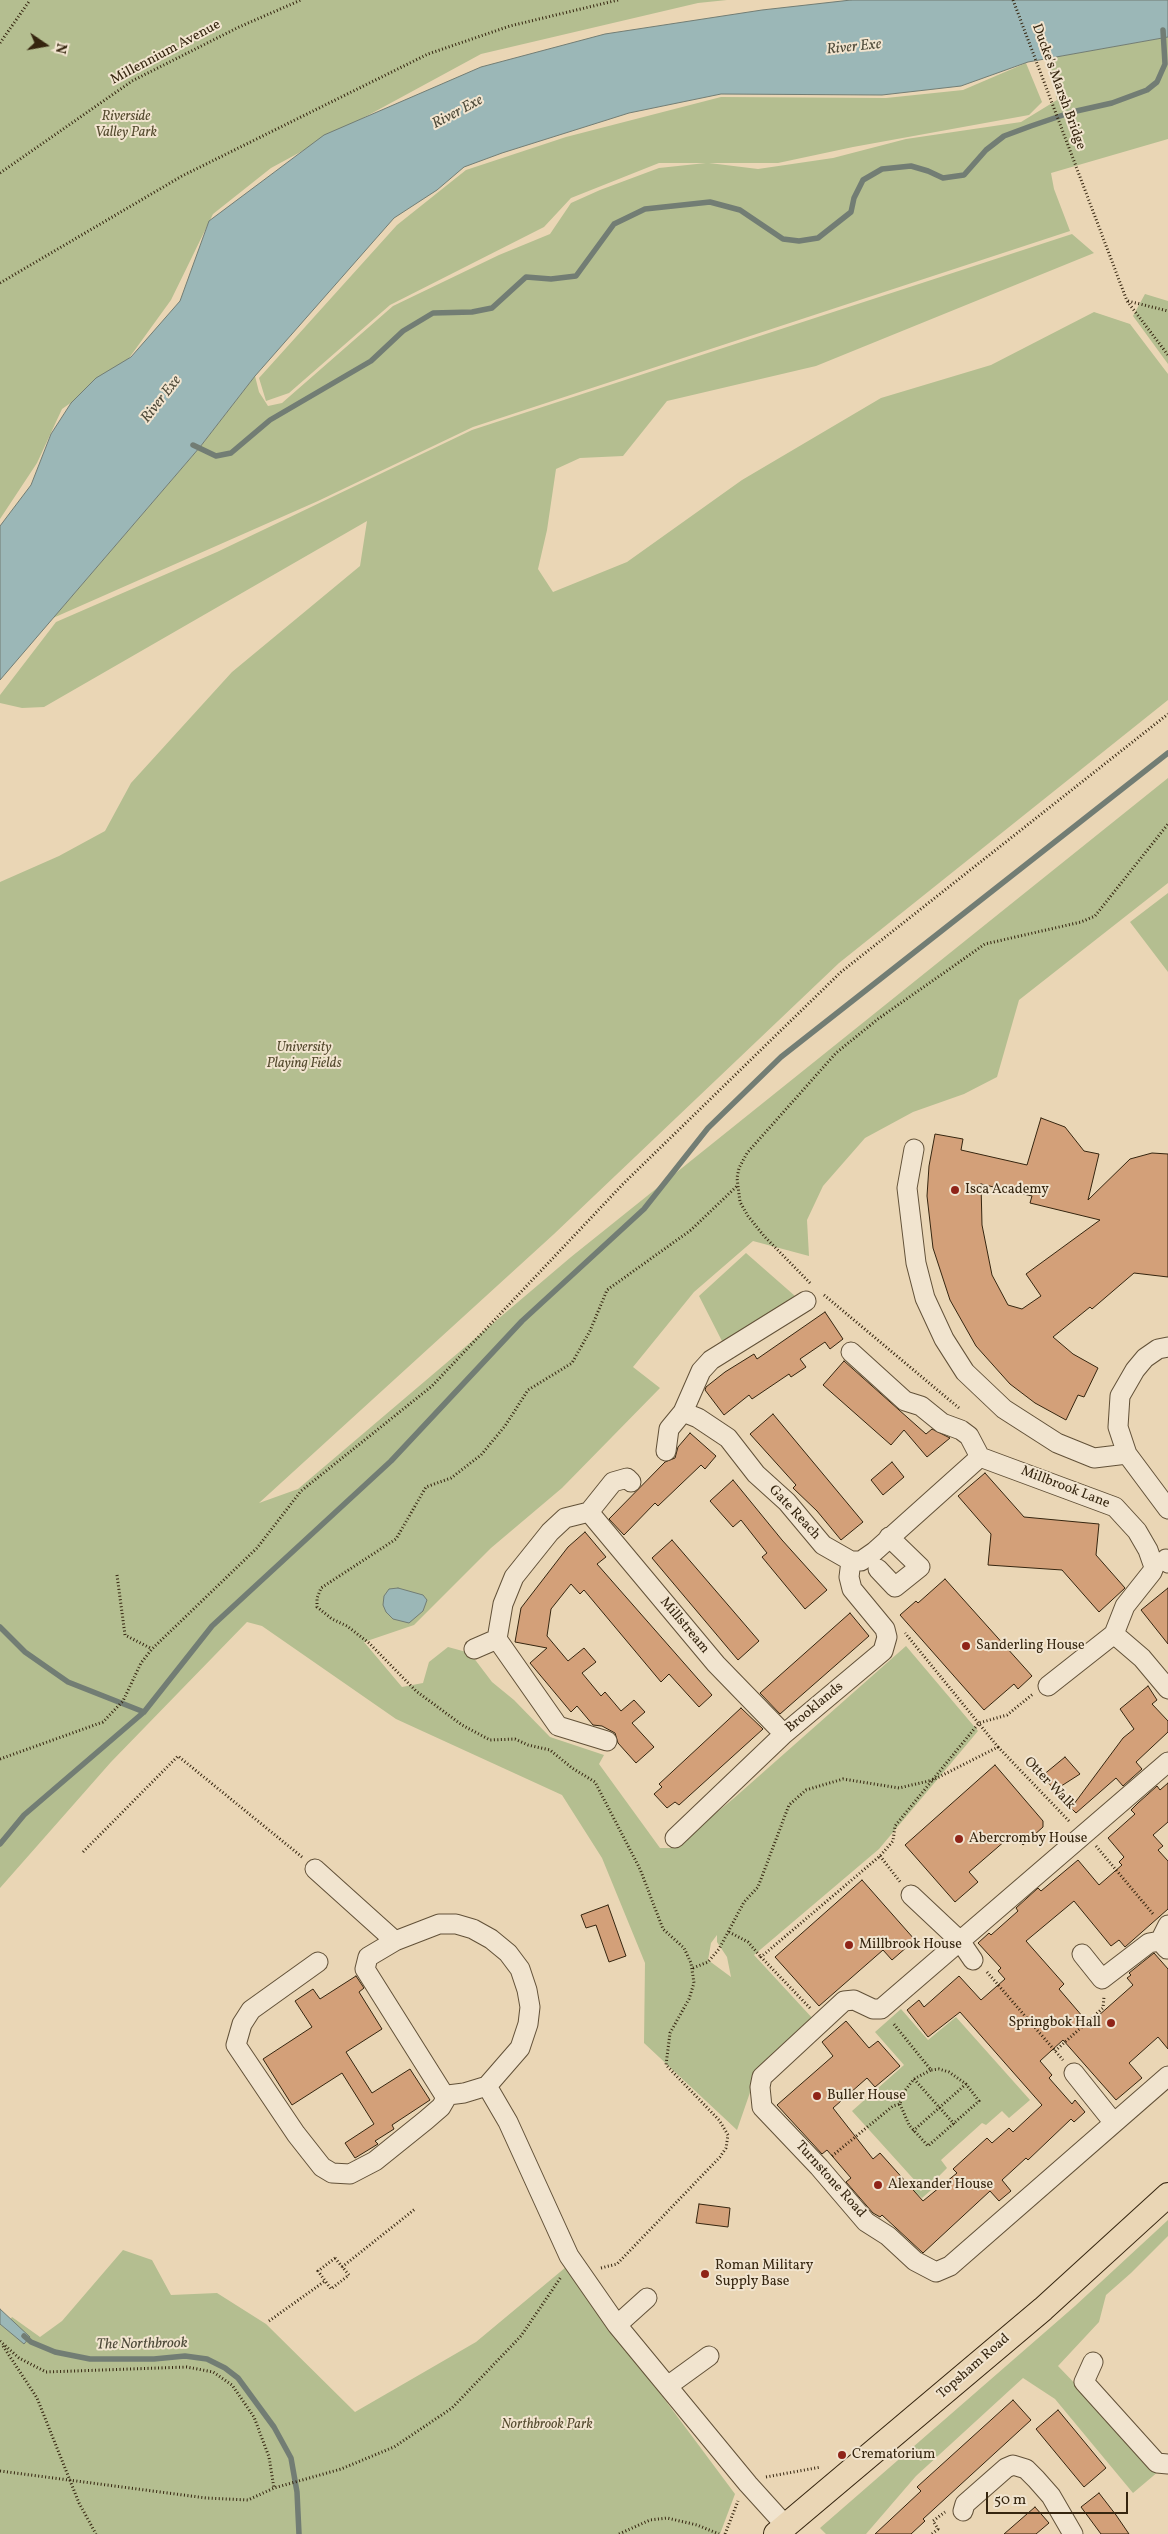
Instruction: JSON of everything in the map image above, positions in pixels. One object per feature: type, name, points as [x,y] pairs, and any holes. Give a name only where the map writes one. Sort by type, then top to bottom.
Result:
[{"type":"main road","name":"Topsham Road","points":[[781,2530],[1043,2309],[1168,2195]]},
{"type":"street","points":[[914,1149],[907,1188],[916,1263],[925,1298],[944,1340],[965,1372],[1004,1409],[1057,1443],[1094,1458],[1127,1454]]},
{"type":"street","points":[[666,1452],[669,1429],[683,1412],[701,1371],[712,1360],[813,1293]]},
{"type":"street","points":[[1168,1347],[1158,1349],[1145,1358],[1135,1370],[1120,1396],[1118,1427],[1127,1454],[1168,1509]]},
{"type":"street","points":[[851,1352],[905,1401],[921,1406],[942,1423],[962,1430],[969,1436],[980,1457],[861,1561],[851,1561]]},
{"type":"street","name":"Gate Reach","points":[[683,1412],[698,1418],[728,1438],[756,1474],[787,1502],[823,1545],[851,1561]]},
{"type":"street","name":"Millbrook Lane","points":[[980,1457],[1115,1507],[1136,1531],[1148,1550],[1164,1562],[1152,1572],[1125,1606],[1114,1634]]},
{"type":"street","points":[[606,1741],[558,1726],[497,1639],[503,1604],[514,1576],[550,1532],[565,1518],[589,1512],[613,1482],[627,1478],[632,1482]]},
{"type":"street","name":"Millstream","points":[[589,1512],[716,1664],[784,1734]]},
{"type":"street","points":[[878,1569],[895,1587],[920,1567],[889,1536]]},
{"type":"street","name":"Brooklands","points":[[675,1838],[784,1734],[883,1651],[887,1637],[885,1629],[852,1589],[849,1577],[851,1561]]},
{"type":"street","points":[[1048,1686],[1114,1634],[1142,1658],[1168,1688]]},
{"type":"street","points":[[474,1649],[497,1639]]},
{"type":"street","points":[[881,2009],[1168,1762]]},
{"type":"street","points":[[309,1863],[395,1941]]},
{"type":"street","points":[[911,1894],[960,1941],[974,1960]]},
{"type":"street","points":[[439,1924],[456,1924],[491,1939],[508,1954],[520,1969],[530,2007],[528,2024],[520,2048],[488,2086],[448,2095],[443,2093],[428,2071],[365,1968],[368,1957],[395,1941],[423,1928],[439,1924]]},
{"type":"street","points":[[1082,1954],[1102,1979],[1149,1943],[1165,1936]]},
{"type":"street","points":[[318,1962],[250,2010],[242,2024],[236,2045],[296,2134],[322,2167],[332,2173],[350,2174],[375,2161],[441,2107],[448,2095]]},
{"type":"street","name":"Turnstone Road","points":[[881,2009],[873,2009],[854,2000],[844,2001],[762,2077],[760,2087],[762,2107],[820,2166],[866,2222],[888,2236],[915,2261],[936,2272],[950,2266],[1168,2076]]},
{"type":"street","points":[[1074,2073],[1114,2123]]},
{"type":"street","points":[[488,2086],[512,2131],[574,2272],[669,2385],[748,2484],[781,2530]]},
{"type":"street","points":[[618,2325],[647,2298]]},
{"type":"street","points":[[669,2385],[708,2356]]},
{"type":"street","points":[[1093,2362],[1084,2382],[1157,2463],[1168,2464]]},
{"type":"street","points":[[964,2511],[965,2504],[1006,2468],[1014,2465],[1026,2469],[1036,2478],[1050,2496],[1073,2534]]},
{"type":"path","points":[[0,43],[30,0]]},
{"type":"path","name":"Millennium Avenue","points":[[0,173],[132,81],[239,27],[301,0]]},
{"type":"path","points":[[0,283],[182,176],[428,54],[510,26],[618,0]]},
{"type":"path","name":"Ducke's Marsh Bridge","points":[[1013,0],[1050,93],[1081,183],[1127,301],[1168,356]]},
{"type":"path","points":[[1127,301],[1168,311]]},
{"type":"path","points":[[0,1759],[103,1722],[123,1701],[141,1663],[152,1649],[258,1548],[301,1491],[432,1386],[623,1184],[841,972],[1168,714]]},
{"type":"path","points":[[965,1414],[813,1293],[748,1216],[740,1202],[737,1186],[739,1168],[748,1153],[836,1053],[878,1019],[985,944],[1081,922],[1095,916],[1168,824]]},
{"type":"path","points":[[0,2471],[206,2498],[248,2500],[274,2488],[304,2481],[368,2460],[394,2447],[452,2408],[521,2336],[574,2272],[617,2264],[720,2157],[726,2148],[728,2135],[719,2120],[666,2065],[670,2033],[689,1998],[694,1983],[693,1968],[684,1948],[663,1929],[640,1869],[595,1782],[572,1768],[550,1750],[528,1745],[515,1739],[490,1740],[462,1726],[416,1691],[369,1643],[317,1607],[317,1598],[321,1588],[396,1539],[426,1487],[451,1478],[482,1455],[505,1426],[528,1390],[572,1363],[590,1331],[607,1290],[691,1230],[737,1186]]},
{"type":"path","points":[[117,1575],[125,1635],[152,1649]]},
{"type":"path","name":"Otter Walk","points":[[902,1631],[908,1635],[998,1747],[1066,1819],[1081,1828],[1165,1936]]},
{"type":"path","points":[[761,1957],[880,1856],[893,1840],[895,1826],[979,1724],[1007,1715],[1041,1688],[1048,1686]]},
{"type":"path","points":[[693,1968],[708,1962],[719,1949],[744,1902],[758,1887],[789,1805],[806,1790],[843,1779],[899,1788],[933,1780],[998,1747]]},
{"type":"path","points":[[83,1852],[178,1756],[309,1863]]},
{"type":"path","points":[[880,1856],[888,1868]]},
{"type":"path","points":[[729,1932],[748,1942],[804,2003]]},
{"type":"path","points":[[974,1960],[1074,2073]]},
{"type":"path","points":[[1055,2051],[1103,2008],[1104,1990],[1102,1979]]},
{"type":"path","points":[[881,2009],[931,2070]]},
{"type":"path","points":[[939,2069],[949,2072],[966,2084],[979,2101],[928,2146],[913,2131],[900,2104],[903,2093],[914,2080],[931,2070],[939,2069]]},
{"type":"path","points":[[914,2080],[938,2108],[955,2124]]},
{"type":"path","points":[[913,2131],[966,2084]]},
{"type":"path","points":[[820,2166],[893,2106],[900,2104]]},
{"type":"path","points":[[342,2267],[415,2209]]},
{"type":"path","points":[[335,2258],[348,2275],[331,2289],[325,2280],[318,2272],[335,2258]]},
{"type":"path","points":[[269,2321],[325,2280]]},
{"type":"path","points":[[0,2341],[19,2358],[46,2372],[186,2367],[213,2372],[232,2385],[254,2417],[269,2457],[274,2488]]},
{"type":"path","points":[[0,2341],[37,2398],[70,2480],[96,2534]]},
{"type":"path","points":[[748,2484],[758,2479],[825,2467]]},
{"type":"path","points":[[932,2534],[938,2529],[933,2522],[946,2512],[964,2511]]},
{"type":"path","points":[[619,2534],[650,2520],[667,2518],[697,2525],[719,2534]]},
{"type":"green space","name":"Riverside Valley Park","points":[[0,0],[727,0],[698,3],[481,54],[271,168],[213,214],[171,300],[124,365],[62,409],[37,463],[0,519]]},
{"type":"green space","points":[[1168,37],[1168,139],[1051,173],[1054,189],[1070,231],[473,427],[318,501],[53,618],[200,447],[255,376],[259,392],[268,406],[282,403],[393,306],[499,255],[550,234],[571,203],[659,168],[706,163],[659,163],[571,198],[544,227],[390,305],[289,393],[266,401],[259,378],[397,225],[466,170],[566,137],[721,97],[886,98],[963,90],[1026,63],[1042,102],[1029,115],[853,147],[778,163],[709,163],[758,169],[833,158],[906,139],[1021,122],[1057,100],[1049,58]]},
{"type":"green space","name":"University Playing Fields","points":[[1072,234],[1094,253],[816,366],[667,401],[623,456],[580,458],[556,469],[547,530],[538,569],[553,592],[627,562],[742,480],[881,398],[991,365],[1094,312],[1130,324],[1168,374],[1168,700],[839,963],[554,1234],[259,1503],[298,1489],[571,1257],[1168,778],[1168,883],[1019,1000],[997,1077],[964,1094],[913,1112],[865,1138],[823,1186],[807,1220],[809,1256],[753,1241],[694,1292],[633,1367],[660,1388],[562,1488],[491,1548],[414,1625],[364,1642],[402,1687],[423,1683],[429,1662],[448,1647],[470,1653],[492,1682],[514,1700],[550,1737],[604,1755],[599,1764],[660,1848],[673,1848],[733,1799],[906,1646],[978,1731],[879,1849],[754,1955],[815,2021],[755,2078],[737,2130],[644,2043],[645,1963],[602,1858],[562,1795],[396,1719],[262,1626],[247,1622],[111,1762],[0,1888],[0,882],[59,856],[105,831],[131,783],[232,672],[360,566],[367,521],[44,707],[22,708],[0,703],[0,695],[56,622],[217,552],[472,430]],"holes":[[[717,1935],[717,1942],[727,1957],[731,1977],[708,1960],[711,1943]]]},
{"type":"green space","points":[[1145,294],[1168,301],[1168,364],[1133,316]]},
{"type":"green space","points":[[1168,893],[1168,972],[1130,922]]},
{"type":"green space","points":[[746,1253],[795,1296],[723,1343],[699,1296]]},
{"type":"green space","points":[[901,2009],[928,2040],[956,2017],[1030,2100],[1009,2118],[1002,2111],[986,2125],[982,2123],[941,2160],[947,2168],[934,2181],[938,2184],[922,2198],[913,2190],[918,2184],[852,2111],[904,2065],[875,2032]]},
{"type":"green space","points":[[1168,2220],[1168,2236],[1106,2295],[1099,2322],[1058,2366],[1159,2471],[1133,2493],[1055,2399],[1023,2378],[916,2476],[866,2534],[826,2534],[820,2528],[1075,2306]]},
{"type":"green space","name":"Northbrook Park","points":[[123,2250],[152,2260],[171,2295],[217,2293],[266,2324],[355,2412],[476,2342],[566,2267],[735,2494],[720,2534],[0,2534],[0,2318],[6,2325],[12,2317],[40,2337],[62,2321]]},
{"type":"water","name":"River Exe","points":[[851,0],[1168,0],[1168,37],[1028,62],[961,86],[882,95],[721,94],[629,113],[464,167],[437,190],[394,218],[255,376],[200,447],[0,680],[0,526],[31,485],[51,434],[71,403],[96,378],[131,357],[180,301],[209,221],[324,135],[481,67],[605,34],[762,10]]},
{"type":"water","points":[[398,1588],[423,1595],[427,1600],[423,1611],[409,1623],[393,1619],[386,1612],[383,1605],[384,1596],[389,1589]]},
{"type":"water","points":[[0,2309],[30,2337],[24,2344],[0,2324]]},
{"type":"building","points":[[1041,1118],[1065,1127],[1084,1151],[1099,1154],[1088,1200],[1130,1159],[1152,1153],[1168,1154],[1168,1277],[1134,1273],[1092,1309],[1090,1307],[1053,1337],[1073,1354],[1098,1368],[1084,1397],[1078,1395],[1066,1420],[1035,1403],[1010,1384],[976,1346],[950,1300],[933,1248],[927,1196],[929,1166],[935,1134],[963,1139],[961,1150],[1027,1165]],"holes":[[[981,1184],[1032,1196],[1030,1203],[1100,1220],[1026,1274],[1041,1296],[1022,1309],[1008,1305],[992,1275],[982,1225]]]},
{"type":"building","points":[[825,1312],[843,1339],[830,1349],[825,1342],[800,1359],[806,1367],[791,1377],[789,1374],[752,1399],[749,1395],[724,1415],[705,1390],[706,1387],[725,1372],[754,1354],[757,1359]]},
{"type":"building","points":[[844,1361],[926,1434],[932,1429],[950,1438],[927,1457],[904,1430],[891,1445],[823,1385]]},
{"type":"building","points":[[773,1414],[863,1522],[841,1540],[817,1511],[793,1488],[796,1485],[750,1434]]},
{"type":"building","points":[[690,1433],[716,1456],[705,1469],[701,1465],[658,1506],[655,1503],[624,1535],[609,1519],[665,1462],[675,1458],[678,1447]]},
{"type":"building","points":[[892,1462],[904,1477],[883,1495],[871,1480]]},
{"type":"building","points":[[985,1473],[1024,1517],[1099,1524],[1096,1555],[1125,1588],[1099,1612],[1062,1570],[988,1565],[991,1534],[958,1496]]},
{"type":"building","points":[[733,1480],[782,1540],[827,1590],[805,1609],[762,1557],[767,1553],[741,1520],[733,1527],[710,1501]]},
{"type":"building","points":[[585,1532],[606,1557],[597,1564],[712,1695],[699,1707],[669,1674],[661,1682],[584,1590],[580,1594],[571,1584],[551,1609],[547,1636],[568,1661],[584,1648],[596,1662],[582,1673],[601,1696],[605,1692],[621,1711],[634,1700],[645,1712],[632,1723],[654,1747],[636,1763],[618,1743],[615,1733],[602,1726],[593,1725],[577,1706],[571,1712],[530,1663],[547,1648],[515,1642],[521,1608],[568,1547]]},
{"type":"building","points":[[672,1540],[759,1641],[738,1660],[652,1558]]},
{"type":"building","name":"Sanderling House","points":[[945,1579],[1032,1676],[1018,1689],[1014,1684],[984,1710],[900,1615],[916,1601],[918,1603]]},
{"type":"building","points":[[1168,1588],[1168,1644],[1141,1610]]},
{"type":"building","points":[[850,1613],[869,1636],[780,1714],[760,1693]]},
{"type":"building","points":[[1148,1686],[1157,1700],[1152,1704],[1168,1721],[1168,1732],[1136,1762],[1142,1769],[1123,1786],[1116,1778],[1076,1813],[1071,1808],[1123,1738],[1134,1729],[1120,1709]]},
{"type":"building","points":[[741,1708],[763,1729],[679,1805],[675,1802],[667,1808],[654,1794],[662,1787],[659,1784]]},
{"type":"building","points":[[1065,1757],[1080,1774],[1055,1790],[1042,1776]]},
{"type":"building","name":"Abercromby House","points":[[995,1765],[1043,1821],[1043,1827],[1023,1845],[1013,1834],[969,1872],[978,1882],[955,1902],[905,1845]]},
{"type":"building","points":[[1168,1783],[1168,1822],[1153,1835],[1163,1846],[1158,1850],[1168,1861],[1168,1909],[1125,1947],[1119,1940],[1111,1946],[1074,1901],[1026,1941],[1064,1984],[1059,1989],[1089,2024],[1133,1985],[1127,1978],[1131,1975],[1129,1973],[1154,1953],[1168,1969],[1168,2049],[1158,2037],[1129,2063],[1142,2078],[1116,2100],[1063,2040],[1040,2061],[1052,2075],[1049,2078],[1072,2104],[1075,2100],[1085,2112],[1074,2122],[1071,2119],[1028,2160],[1026,2158],[1002,2180],[1011,2191],[999,2201],[990,2191],[923,2253],[882,2215],[880,2217],[873,2213],[846,2182],[851,2178],[827,2150],[822,2154],[777,2105],[833,2056],[822,2042],[846,2021],[869,2048],[878,2041],[900,2066],[875,2087],[867,2078],[833,2108],[873,2159],[880,2153],[923,2201],[957,2173],[953,2169],[987,2138],[992,2143],[1009,2128],[1013,2132],[1042,2105],[960,2012],[928,2037],[907,2010],[919,2000],[924,2007],[959,1976],[981,2000],[1005,1979],[998,1971],[1001,1968],[978,1943],[989,1933],[991,1935],[1018,1911],[1016,1908],[1038,1888],[1041,1891],[1078,1860],[1099,1885],[1122,1865],[1119,1862],[1124,1857],[1108,1838],[1135,1814],[1131,1810],[1138,1803],[1157,1786],[1160,1790]]},
{"type":"building","name":"Millbrook House","points":[[862,1880],[915,1940],[892,1960],[883,1950],[819,2006],[775,1957]]},
{"type":"building","points":[[608,1905],[626,1956],[609,1962],[596,1925],[586,1928],[581,1915]]},
{"type":"building","points":[[356,1976],[364,1988],[359,1992],[382,2029],[346,2052],[372,2093],[410,2069],[430,2100],[392,2125],[394,2129],[375,2141],[378,2144],[355,2158],[345,2143],[374,2124],[342,2073],[292,2105],[263,2059],[312,2027],[295,2001],[313,1989],[320,1999]]},
{"type":"building","points":[[699,2204],[730,2208],[728,2227],[696,2223]]},
{"type":"building","points":[[1013,2400],[1031,2420],[923,2519],[925,2521],[911,2534],[875,2534],[921,2491],[917,2487]]},
{"type":"building","points":[[1058,2410],[1106,2468],[1084,2487],[1036,2429]]},
{"type":"building","points":[[1099,2493],[1129,2534],[1101,2534],[1081,2507]]},
{"type":"building","points":[[1035,2507],[1049,2523],[1036,2534],[1004,2534]]},
{"type":"waterway","points":[[193,445],[216,456],[231,453],[270,420],[371,361],[403,331],[433,313],[472,312],[492,308],[526,277],[551,279],[576,276],[614,224],[645,209],[710,202],[740,210],[783,239],[799,241],[818,238],[851,212],[854,198],[863,180],[882,169],[911,166],[943,178],[964,175],[986,150],[1004,136],[1072,112],[1112,103],[1147,90],[1157,82],[1165,64],[1163,30]]},
{"type":"waterway","points":[[0,1844],[24,1815],[144,1712],[212,1626],[391,1461],[522,1321],[644,1209],[708,1128],[781,1057],[1168,753]]},
{"type":"waterway","points":[[0,1627],[25,1652],[68,1682],[144,1712]]},
{"type":"waterway","name":"The Northbrook","points":[[24,2336],[31,2342],[55,2352],[90,2359],[154,2359],[185,2356],[207,2359],[225,2368],[238,2378],[274,2427],[291,2458],[297,2492],[299,2534]]},
{"type":"place","name":"Isca Academy","points":[[955,1190]]},
{"type":"place","name":"Sanderling House","points":[[966,1646]]},
{"type":"place","name":"Abercromby House","points":[[959,1839]]},
{"type":"place","name":"Millbrook House","points":[[849,1945]]},
{"type":"place","name":"Springbok Hall","points":[[1111,2023]]},
{"type":"place","name":"Buller House","points":[[817,2096]]},
{"type":"place","name":"Alexander House","points":[[878,2185]]},
{"type":"place","name":"Roman Military Supply Base","points":[[705,2274]]},
{"type":"place","name":"Crematorium","points":[[842,2455]]}]
